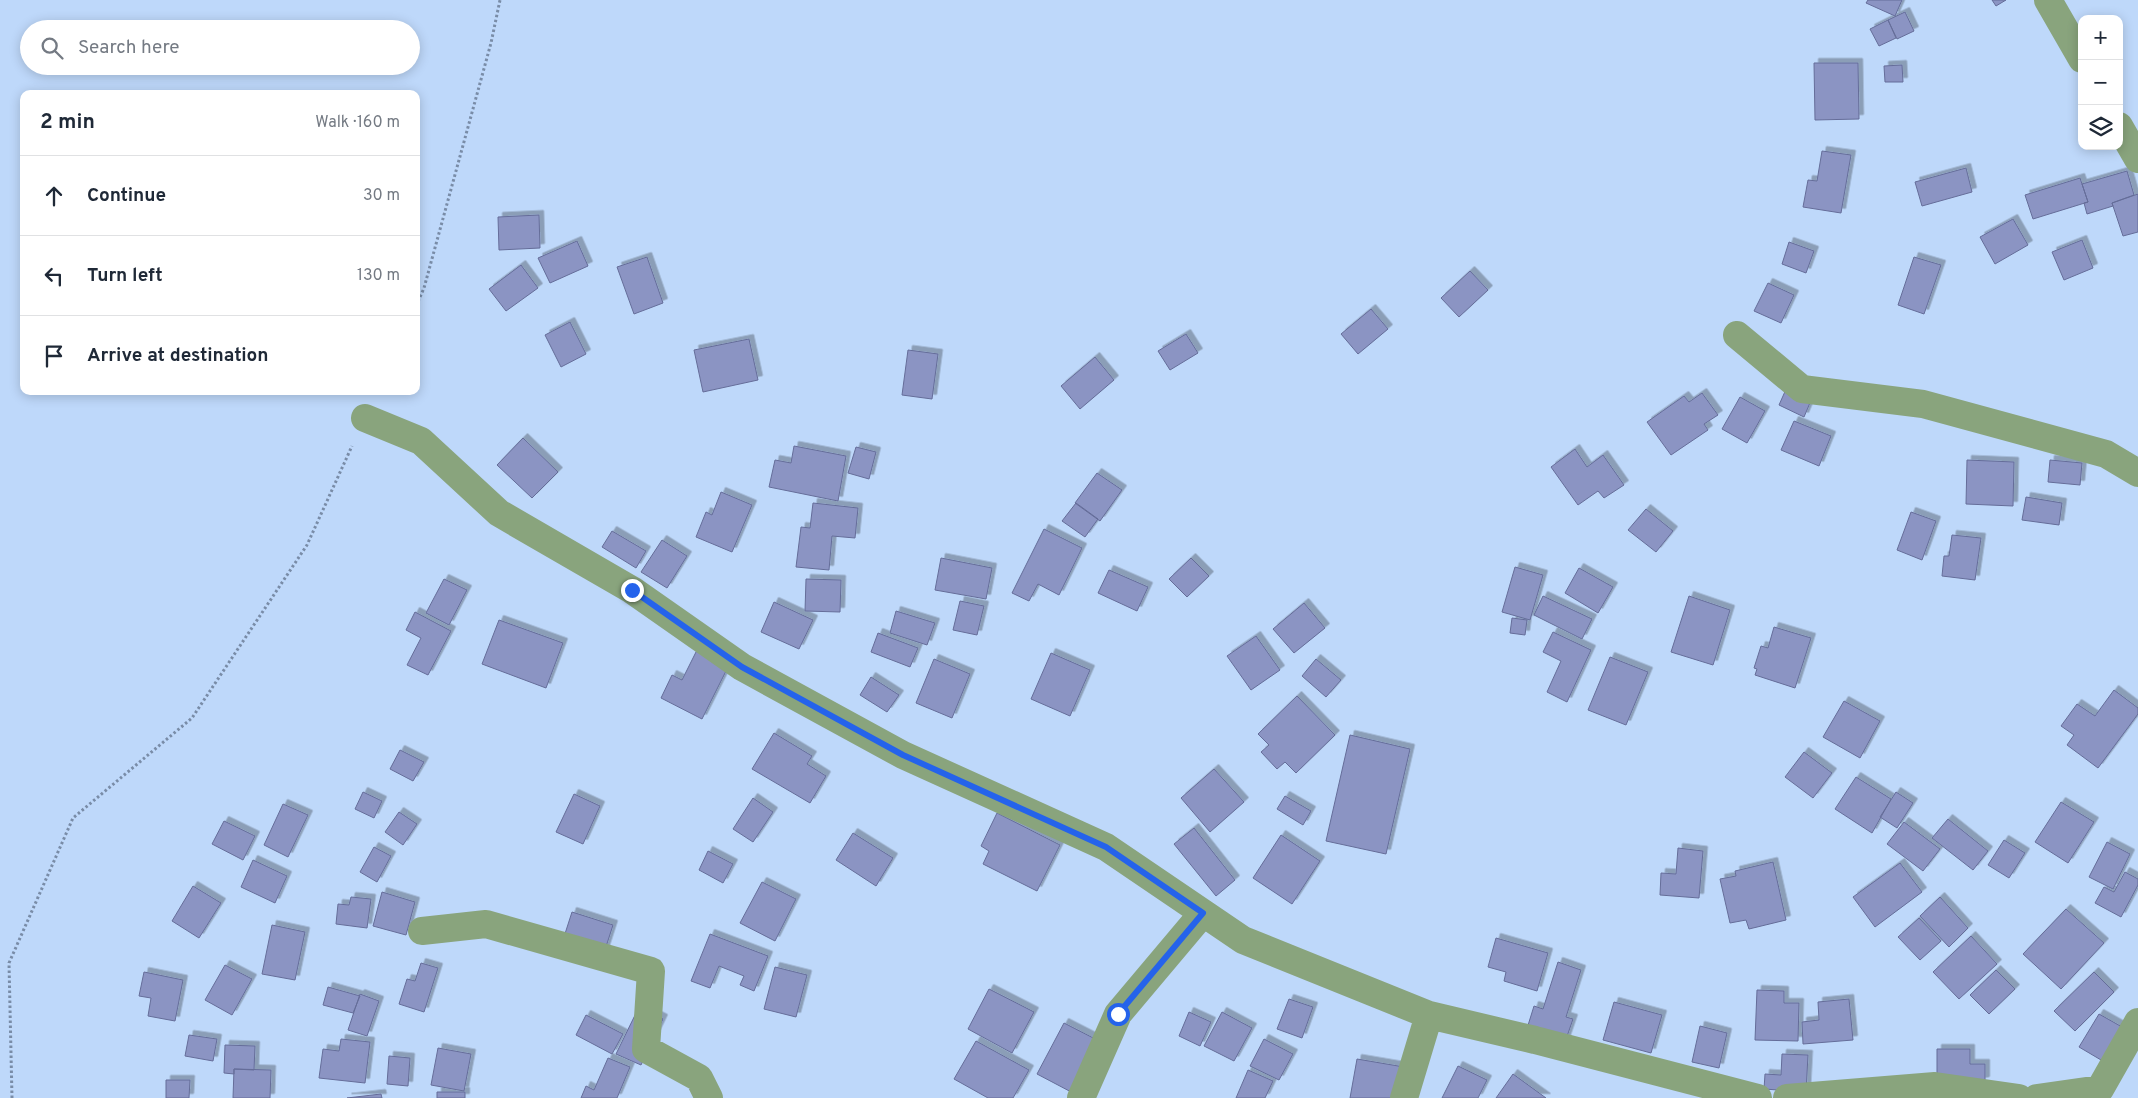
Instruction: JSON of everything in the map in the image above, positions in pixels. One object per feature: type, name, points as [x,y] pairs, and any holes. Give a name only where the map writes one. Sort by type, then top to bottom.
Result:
[{"type":"street","points":[[2048,0],[2078,52]]},
{"type":"street","points":[[2123,133],[2138,159]]},
{"type":"street","points":[[1737,335],[1802,388],[1923,404],[2106,454],[2138,473]]},
{"type":"street","points":[[365,418],[421,441],[499,513],[632,590],[742,667],[903,755],[1106,847],[1243,940],[1429,1015],[1535,1040],[1758,1098]]},
{"type":"street","points":[[1081,1098],[1118,1014],[1203,913]]},
{"type":"street","points":[[422,932],[486,924],[651,971],[646,1049],[699,1078],[709,1098]]},
{"type":"street","points":[[1404,1098],[1429,1015]]},
{"type":"street","points":[[2037,1098],[2107,1095],[2138,1022]]},
{"type":"street","points":[[1787,1098],[1935,1086],[2019,1098]]},
{"type":"path","points":[[420,297],[491,43],[500,0]]},
{"type":"path","points":[[12,1098],[9,963],[73,818],[192,718],[307,545],[365,418]]},
{"type":"building","points":[[1868,0],[1902,0],[1895,16],[1866,3]]},
{"type":"building","points":[[1992,0],[2006,0],[1996,6]]},
{"type":"building","points":[[1905,12],[1914,31],[1897,39],[1888,20]]},
{"type":"building","points":[[1888,20],[1896,38],[1879,46],[1870,29]]},
{"type":"building","points":[[1814,63],[1858,63],[1859,119],[1815,120]]},
{"type":"building","points":[[1902,65],[1903,82],[1885,82],[1884,66]]},
{"type":"building","points":[[1822,151],[1851,155],[1841,213],[1803,207],[1808,180],[1817,181]]},
{"type":"building","points":[[1966,168],[1972,192],[1922,206],[1915,182]]},
{"type":"building","points":[[2127,171],[2134,195],[2112,203],[2113,206],[2087,214],[2084,203],[2088,202],[2082,184]]},
{"type":"building","points":[[2080,178],[2088,202],[2033,219],[2025,195]]},
{"type":"building","points":[[2138,194],[2138,232],[2123,236],[2112,203]]},
{"type":"building","points":[[539,215],[540,248],[499,250],[498,217]]},
{"type":"building","points":[[2013,219],[2028,245],[1995,264],[1980,237]]},
{"type":"building","points":[[2082,240],[2093,268],[2064,280],[2052,252]]},
{"type":"building","points":[[577,241],[588,266],[550,283],[538,258]]},
{"type":"building","points":[[1789,242],[1814,251],[1806,273],[1782,264]]},
{"type":"building","points":[[647,257],[663,303],[634,314],[617,267]]},
{"type":"building","points":[[1914,257],[1941,265],[1924,314],[1898,305]]},
{"type":"building","points":[[521,265],[538,288],[506,311],[489,289]]},
{"type":"building","points":[[1470,271],[1488,290],[1459,317],[1441,298]]},
{"type":"building","points":[[1768,283],[1794,295],[1781,323],[1754,311]]},
{"type":"building","points":[[1371,309],[1388,329],[1358,354],[1341,334]]},
{"type":"building","points":[[570,322],[586,354],[561,367],[545,335]]},
{"type":"building","points":[[1186,334],[1198,353],[1170,370],[1158,351]]},
{"type":"building","points":[[749,339],[758,380],[703,392],[694,350]]},
{"type":"building","points":[[908,350],[938,354],[932,399],[902,395]]},
{"type":"building","points":[[1095,357],[1114,380],[1080,409],[1061,386]]},
{"type":"building","points":[[1787,387],[1812,398],[1804,417],[1779,405]]},
{"type":"building","points":[[1702,393],[1718,415],[1704,424],[1708,430],[1671,455],[1647,422],[1684,396],[1689,402]]},
{"type":"building","points":[[1740,397],[1765,411],[1747,443],[1722,429]]},
{"type":"building","points":[[1794,421],[1831,436],[1819,466],[1781,450]]},
{"type":"building","points":[[523,438],[558,472],[532,498],[497,465]]},
{"type":"building","points":[[794,446],[846,456],[838,501],[769,487],[775,460],[791,463]]},
{"type":"building","points":[[856,447],[876,452],[869,479],[848,473]]},
{"type":"building","points":[[1575,449],[1587,467],[1603,455],[1624,485],[1604,498],[1598,491],[1578,505],[1551,467]]},
{"type":"building","points":[[1967,460],[2014,462],[2013,506],[1966,504]]},
{"type":"building","points":[[2050,460],[2082,463],[2080,485],[2048,482]]},
{"type":"building","points":[[1097,473],[1122,490],[1100,521],[1075,503]]},
{"type":"building","points":[[721,492],[752,505],[732,552],[696,537],[706,512],[712,515]]},
{"type":"building","points":[[2026,497],[2062,503],[2059,525],[2022,520]]},
{"type":"building","points":[[813,503],[858,508],[855,538],[832,536],[829,570],[796,567],[801,527],[810,528]]},
{"type":"building","points":[[1076,503],[1098,519],[1085,537],[1062,521]]},
{"type":"building","points":[[1646,509],[1673,531],[1656,552],[1628,530]]},
{"type":"building","points":[[1911,512],[1936,521],[1922,560],[1897,550]]},
{"type":"building","points":[[1044,529],[1082,548],[1059,595],[1038,584],[1029,601],[1012,593]]},
{"type":"building","points":[[612,531],[646,551],[636,568],[602,547]]},
{"type":"building","points":[[1952,535],[1981,538],[1975,580],[1942,576],[1944,556],[1949,556]]},
{"type":"building","points":[[662,540],[687,556],[667,588],[641,572]]},
{"type":"building","points":[[941,558],[992,568],[986,599],[935,590]]},
{"type":"building","points":[[1191,558],[1209,576],[1187,597],[1169,579]]},
{"type":"building","points":[[1515,567],[1543,575],[1530,620],[1502,612]]},
{"type":"building","points":[[1579,568],[1613,587],[1598,613],[1565,593]]},
{"type":"building","points":[[1109,570],[1148,587],[1137,611],[1098,593]]},
{"type":"building","points":[[444,579],[467,590],[449,625],[426,613]]},
{"type":"building","points":[[806,579],[841,580],[840,612],[805,611]]},
{"type":"building","points":[[1543,596],[1592,619],[1582,639],[1534,615]]},
{"type":"building","points":[[1689,596],[1730,610],[1713,665],[1671,652]]},
{"type":"building","points":[[960,601],[984,606],[977,635],[953,630]]},
{"type":"building","points":[[774,602],[813,620],[799,649],[761,632]]},
{"type":"building","points":[[1304,603],[1325,628],[1294,653],[1273,629]]},
{"type":"building","points":[[896,611],[935,623],[927,645],[890,633]]},
{"type":"building","points":[[415,612],[451,631],[428,675],[407,665],[421,638],[406,630]]},
{"type":"building","points":[[1512,618],[1527,620],[1525,635],[1510,633]]},
{"type":"building","points":[[499,620],[563,643],[546,688],[482,664]]},
{"type":"building","points":[[1774,627],[1811,638],[1795,688],[1755,675],[1757,669],[1754,668],[1761,646],[1768,648]]},
{"type":"building","points":[[1553,632],[1591,650],[1567,702],[1547,692],[1561,661],[1543,652]]},
{"type":"building","points":[[878,633],[918,648],[910,667],[871,652]]},
{"type":"building","points":[[1256,636],[1280,670],[1251,690],[1227,656]]},
{"type":"building","points":[[697,650],[729,665],[702,719],[661,698],[672,675],[682,680]]},
{"type":"building","points":[[1051,653],[1090,670],[1070,716],[1031,699]]},
{"type":"building","points":[[1610,657],[1648,672],[1626,725],[1588,710]]},
{"type":"building","points":[[934,659],[970,674],[952,718],[916,703]]},
{"type":"building","points":[[1316,659],[1341,680],[1326,697],[1302,676]]},
{"type":"building","points":[[871,677],[899,695],[887,712],[860,695]]},
{"type":"building","points":[[2114,690],[2138,708],[2138,714],[2098,768],[2067,745],[2074,735],[2061,726],[2077,704],[2095,716]]},
{"type":"building","points":[[1297,696],[1335,735],[1296,773],[1285,762],[1277,769],[1261,752],[1269,745],[1258,734]]},
{"type":"building","points":[[1844,701],[1880,721],[1860,758],[1823,737]]},
{"type":"building","points":[[774,733],[812,756],[807,764],[826,776],[810,803],[752,769]]},
{"type":"building","points":[[1350,735],[1410,749],[1386,854],[1326,841]]},
{"type":"building","points":[[400,750],[424,762],[413,781],[390,769]]},
{"type":"building","points":[[1804,752],[1832,773],[1813,798],[1785,777]]},
{"type":"building","points":[[1214,769],[1244,802],[1210,832],[1181,798]]},
{"type":"building","points":[[1856,777],[1891,799],[1872,833],[1835,809]]},
{"type":"building","points":[[363,792],[382,801],[374,818],[355,809]]},
{"type":"building","points":[[1896,792],[1913,803],[1897,828],[1880,817]]},
{"type":"building","points":[[574,794],[600,806],[583,844],[556,832]]},
{"type":"building","points":[[1285,796],[1311,811],[1303,825],[1277,809]]},
{"type":"building","points":[[753,798],[773,812],[753,842],[733,829]]},
{"type":"building","points":[[2061,802],[2094,822],[2068,863],[2035,842]]},
{"type":"building","points":[[283,804],[308,815],[288,857],[264,845]]},
{"type":"building","points":[[399,812],[417,824],[403,845],[385,832]]},
{"type":"building","points":[[997,813],[1060,845],[1037,891],[983,864],[989,851],[981,846]]},
{"type":"building","points":[[1948,819],[1988,851],[1973,870],[1932,838]]},
{"type":"building","points":[[224,821],[255,836],[243,860],[212,844]]},
{"type":"building","points":[[1904,822],[1940,849],[1923,871],[1887,844]]},
{"type":"building","points":[[1194,828],[1235,880],[1216,896],[1174,844]]},
{"type":"building","points":[[853,833],[893,858],[876,886],[836,860]]},
{"type":"building","points":[[1281,835],[1320,861],[1292,904],[1253,878]]},
{"type":"building","points":[[2004,840],[2025,853],[2009,878],[1988,865]]},
{"type":"building","points":[[2107,842],[2130,854],[2113,889],[2089,877]]},
{"type":"building","points":[[374,847],[391,856],[377,882],[360,872]]},
{"type":"building","points":[[1678,848],[1703,851],[1699,898],[1660,895],[1661,873],[1676,874]]},
{"type":"building","points":[[708,851],[733,864],[723,883],[699,870]]},
{"type":"building","points":[[253,860],[287,876],[275,903],[241,887]]},
{"type":"building","points":[[1773,862],[1786,920],[1749,929],[1746,920],[1730,923],[1720,879],[1736,876],[1735,871]]},
{"type":"building","points":[[1900,863],[1922,892],[1875,927],[1853,897]]},
{"type":"building","points":[[2125,872],[2138,879],[2138,885],[2121,917],[2095,903],[2104,887],[2114,892]]},
{"type":"building","points":[[762,882],[796,899],[775,941],[740,923]]},
{"type":"building","points":[[193,886],[221,903],[199,938],[172,921]]},
{"type":"building","points":[[382,892],[415,902],[406,935],[373,926]]},
{"type":"building","points":[[351,897],[371,899],[367,928],[336,924],[338,904],[349,905]]},
{"type":"building","points":[[1940,897],[1968,928],[1949,947],[1920,916]]},
{"type":"building","points":[[2066,909],[2104,943],[2061,989],[2023,954]]},
{"type":"building","points":[[572,912],[613,925],[603,956],[562,943]]},
{"type":"building","points":[[1919,918],[1941,941],[1920,960],[1898,937]]},
{"type":"building","points":[[272,925],[305,932],[295,980],[262,974]]},
{"type":"building","points":[[710,934],[768,956],[754,991],[740,985],[744,976],[719,966],[710,988],[691,981]]},
{"type":"building","points":[[1971,936],[1997,964],[1959,999],[1933,972]]},
{"type":"building","points":[[1496,938],[1548,953],[1537,991],[1504,981],[1506,972],[1488,967]]},
{"type":"building","points":[[1558,962],[1581,970],[1566,1017],[1573,1019],[1563,1048],[1525,1035],[1534,1006],[1543,1009]]},
{"type":"building","points":[[421,963],[438,968],[424,1012],[399,1004],[407,979],[415,981]]},
{"type":"building","points":[[225,965],[252,979],[232,1015],[205,1000]]},
{"type":"building","points":[[775,967],[807,975],[796,1017],[764,1009]]},
{"type":"building","points":[[1996,970],[2015,989],[1989,1014],[1970,995]]},
{"type":"building","points":[[144,972],[183,980],[175,1021],[148,1016],[151,998],[139,996]]},
{"type":"building","points":[[2094,972],[2114,992],[2075,1031],[2054,1011]]},
{"type":"building","points":[[328,987],[360,996],[353,1013],[323,1005]]},
{"type":"building","points":[[989,989],[1034,1012],[1012,1053],[968,1029]]},
{"type":"building","points":[[1757,990],[1784,991],[1784,1003],[1799,1003],[1798,1041],[1755,1040]]},
{"type":"building","points":[[360,994],[379,1001],[367,1036],[348,1030]]},
{"type":"building","points":[[1289,999],[1313,1007],[1302,1038],[1277,1029]]},
{"type":"building","points":[[1849,999],[1853,1040],[1803,1044],[1802,1022],[1819,1020],[1818,1002]]},
{"type":"building","points":[[1614,1002],[1662,1015],[1651,1053],[1603,1040]]},
{"type":"building","points":[[639,1007],[663,1019],[641,1065],[616,1054]]},
{"type":"building","points":[[1189,1012],[1211,1022],[1200,1046],[1179,1036]]},
{"type":"building","points":[[1222,1012],[1252,1028],[1234,1061],[1204,1046]]},
{"type":"building","points":[[2099,1014],[2138,1036],[2118,1070],[2079,1047]]},
{"type":"building","points":[[586,1015],[623,1034],[612,1054],[576,1035]]},
{"type":"building","points":[[1064,1023],[1103,1043],[1075,1094],[1037,1074]]},
{"type":"building","points":[[1700,1026],[1727,1033],[1719,1068],[1692,1062]]},
{"type":"building","points":[[189,1035],[217,1039],[213,1061],[185,1056]]},
{"type":"building","points":[[341,1039],[370,1042],[365,1083],[319,1078],[323,1049],[339,1051]]},
{"type":"building","points":[[1264,1039],[1293,1054],[1279,1080],[1250,1066]]},
{"type":"building","points":[[976,1041],[1029,1070],[1013,1098],[988,1098],[954,1079]]},
{"type":"building","points":[[225,1045],[255,1046],[254,1070],[234,1069],[234,1074],[224,1073]]},
{"type":"building","points":[[438,1048],[471,1054],[464,1091],[431,1085]]},
{"type":"building","points":[[1937,1049],[1970,1049],[1970,1064],[1985,1064],[1985,1081],[1937,1092]]},
{"type":"building","points":[[1782,1054],[1808,1055],[1806,1092],[1764,1089],[1765,1074],[1781,1075]]},
{"type":"building","points":[[389,1056],[410,1058],[408,1086],[387,1084]]},
{"type":"building","points":[[608,1058],[630,1067],[617,1098],[581,1098],[586,1086],[594,1090]]},
{"type":"building","points":[[1357,1059],[1404,1067],[1399,1098],[1350,1098]]},
{"type":"building","points":[[1458,1066],[1487,1080],[1478,1098],[1442,1098]]},
{"type":"building","points":[[234,1069],[271,1070],[270,1098],[233,1098]]},
{"type":"building","points":[[1248,1070],[1273,1081],[1265,1098],[1236,1098]]},
{"type":"building","points":[[1513,1074],[1546,1098],[1496,1098]]},
{"type":"building","points":[[166,1080],[190,1080],[189,1098],[166,1098]]},
{"type":"building","points":[[437,1092],[465,1092],[465,1098],[437,1098]]},
{"type":"building","points":[[381,1094],[382,1098],[347,1098]]},
{"type":"route","points":[[632,590],[742,667],[903,755],[1106,847],[1203,913],[1118,1014]]}]
